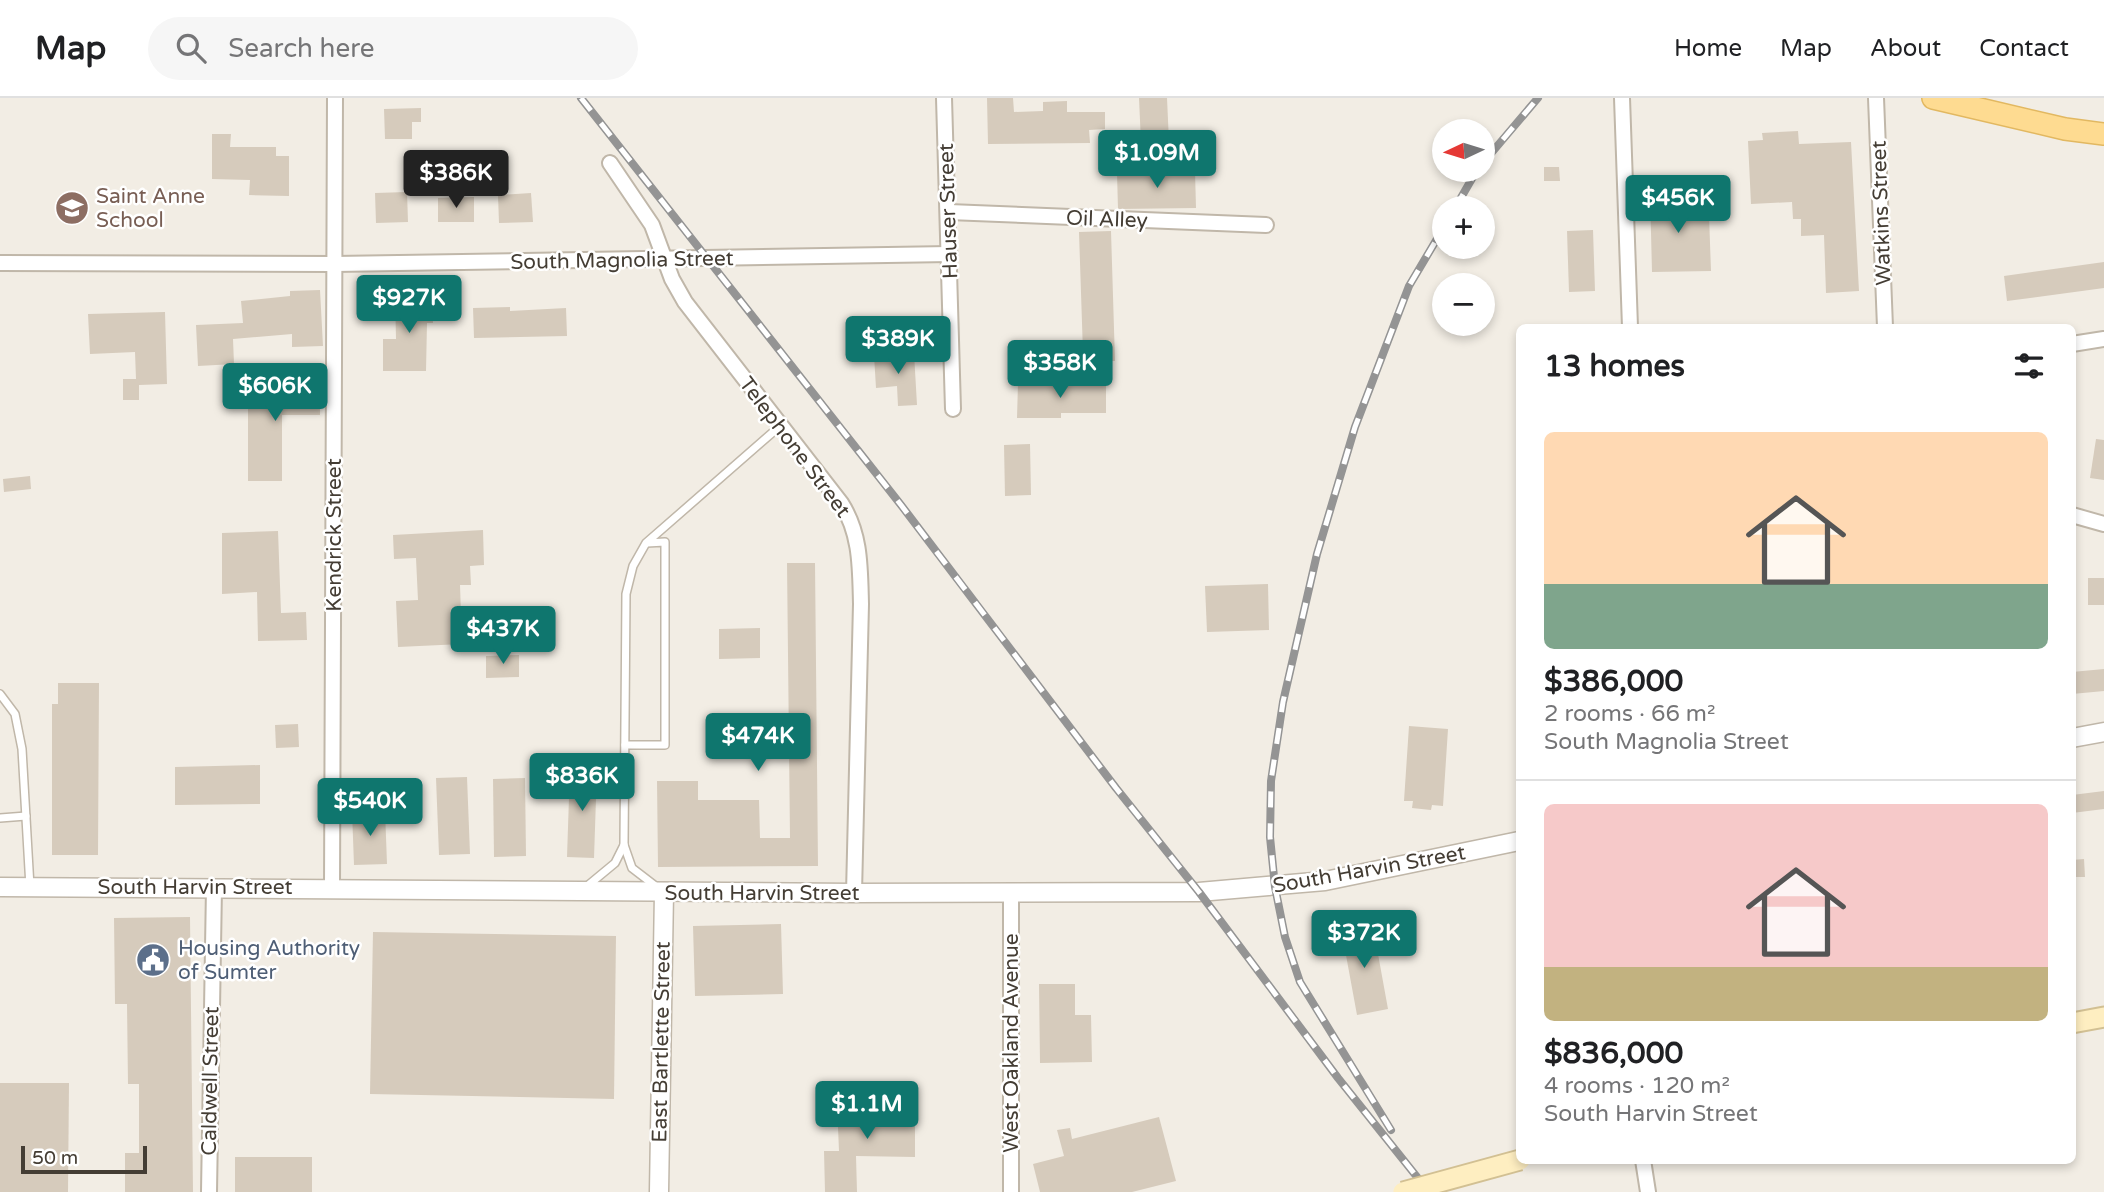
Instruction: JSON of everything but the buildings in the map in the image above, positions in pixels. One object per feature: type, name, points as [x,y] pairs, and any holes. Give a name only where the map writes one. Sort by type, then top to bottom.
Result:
[{"type":"main road","points":[[1933,98],[2065,130],[2104,134]]},
{"type":"main road","points":[[2076,1022],[2104,1017]]},
{"type":"main road","points":[[1404,1192],[1516,1161]]},
{"type":"street","name":"Kendrick Street","points":[[332,888],[335,98]]},
{"type":"street","name":"Hauser Street","points":[[944,98],[953,409]]},
{"type":"street","points":[[1622,98],[1630,324]]},
{"type":"street","name":"Watkins Street","points":[[1876,98],[1885,324]]},
{"type":"street","name":"Telephone Street","points":[[610,163],[652,225],[672,279],[685,302],[841,503],[855,529],[860,560],[861,604],[854,893]]},
{"type":"street","name":"Oil Alley","points":[[949,212],[1266,225]]},
{"type":"street","name":"South Magnolia Street","points":[[0,263],[335,264],[950,254]]},
{"type":"street","points":[[2076,343],[2104,339]]},
{"type":"street","points":[[2076,516],[2104,524]]},
{"type":"street","points":[[2076,737],[2104,732]]},
{"type":"street","name":"South Harvin Street","points":[[0,887],[1011,894],[1199,892],[1325,881],[1516,842]]},
{"type":"street","name":"Caldwell Street","points":[[209,1192],[214,887]]},
{"type":"street","name":"East Bartlette Street","points":[[659,1192],[664,892]]},
{"type":"street","name":"West Oakland Avenue","points":[[1011,894],[1011,1192]]},
{"type":"street","points":[[1644,1164],[1648,1192]]},
{"type":"lane","points":[[664,892],[632,868],[624,845],[626,594],[633,566],[646,543],[780,426]]},
{"type":"lane","points":[[625,745],[665,745],[665,542],[646,543]]},
{"type":"lane","points":[[0,694],[15,714],[22,749],[30,887]]},
{"type":"lane","points":[[0,818],[26,816]]},
{"type":"lane","points":[[580,891],[607,872],[624,845]]},
{"type":"railway","points":[[581,98],[901,505],[1116,788],[1199,892],[1338,1078],[1429,1192]]},
{"type":"railway","points":[[1495,149],[1538,98]]},
{"type":"railway","points":[[1462,196],[1470,182]]},
{"type":"railway","points":[[1391,1130],[1300,982],[1285,937],[1275,887],[1270,837],[1271,781],[1283,702],[1317,554],[1355,427],[1409,286],[1432,247]]},
{"type":"place","name":"Saint Anne School","points":[[72,208]]},
{"type":"place","name":"Housing Authority of Sumter","points":[[153,960]]}]
